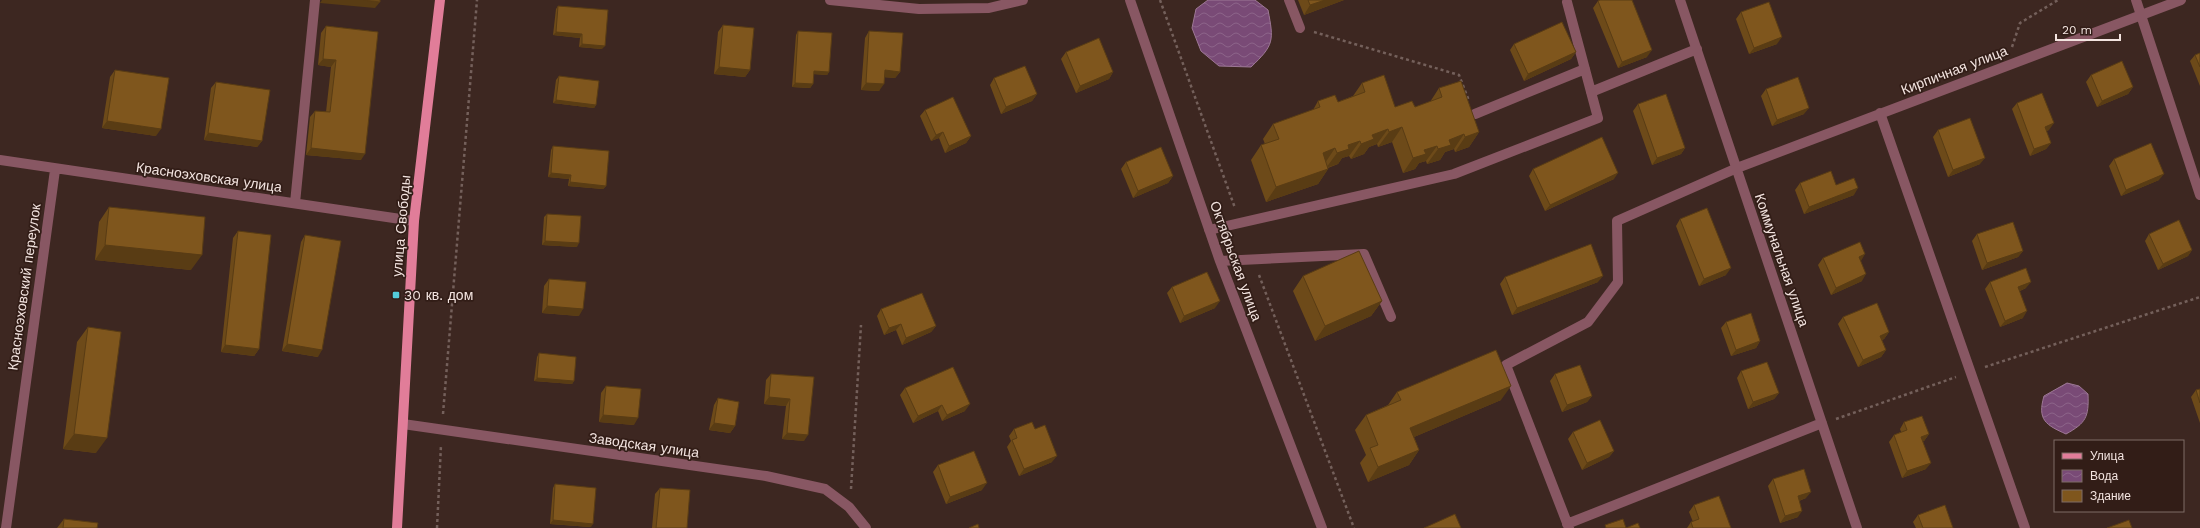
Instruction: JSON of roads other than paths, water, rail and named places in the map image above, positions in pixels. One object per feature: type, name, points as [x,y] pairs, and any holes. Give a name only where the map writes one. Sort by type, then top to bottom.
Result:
[{"type":"main road","name":"улица Свободы","points":[[397,528],[414,221],[440,0]]},
{"type":"street","points":[[294,203],[315,0]]},
{"type":"street","points":[[830,0],[919,9],[1023,0]]},
{"type":"street","name":"Октябрьская улица","points":[[1130,0],[1220,261],[1322,528]]},
{"type":"street","points":[[1289,0],[1300,28]]},
{"type":"street","name":"Коммунальная улица","points":[[1680,0],[1857,528]]},
{"type":"street","points":[[2136,0],[2200,195]]},
{"type":"street","name":"Кирпичная улица","points":[[1568,526],[1506,365],[1588,322],[1618,282],[1617,221],[1737,168],[2181,0]]},
{"type":"street","points":[[1209,230],[1454,174],[1598,118],[1567,2]]},
{"type":"street","points":[[1591,92],[1697,49]]},
{"type":"street","points":[[1475,114],[1585,69]]},
{"type":"street","points":[[1880,113],[2025,528]]},
{"type":"street","name":"Красноэховская улица","points":[[0,160],[55,170],[414,221]]},
{"type":"street","name":"Красноэховский переулок","points":[[6,528],[55,170]]},
{"type":"street","points":[[1220,261],[1364,254],[1391,317]]},
{"type":"street","points":[[1568,526],[1822,423]]},
{"type":"street","name":"Заводская улица","points":[[403,424],[442,431],[766,476],[825,489],[850,507],[866,528]]},
{"type":"water","points":[[1208,0],[1255,0],[1268,10],[1271,29],[1270,42],[1259,60],[1251,67],[1219,66],[1201,51],[1192,28],[1196,9]]},
{"type":"water","points":[[2067,383],[2079,386],[2088,394],[2088,408],[2087,414],[2082,423],[2066,434],[2053,428],[2045,421],[2042,411],[2042,404],[2044,396]]},
{"type":"place","name":"30 кв. дом","points":[[396,295]]}]
